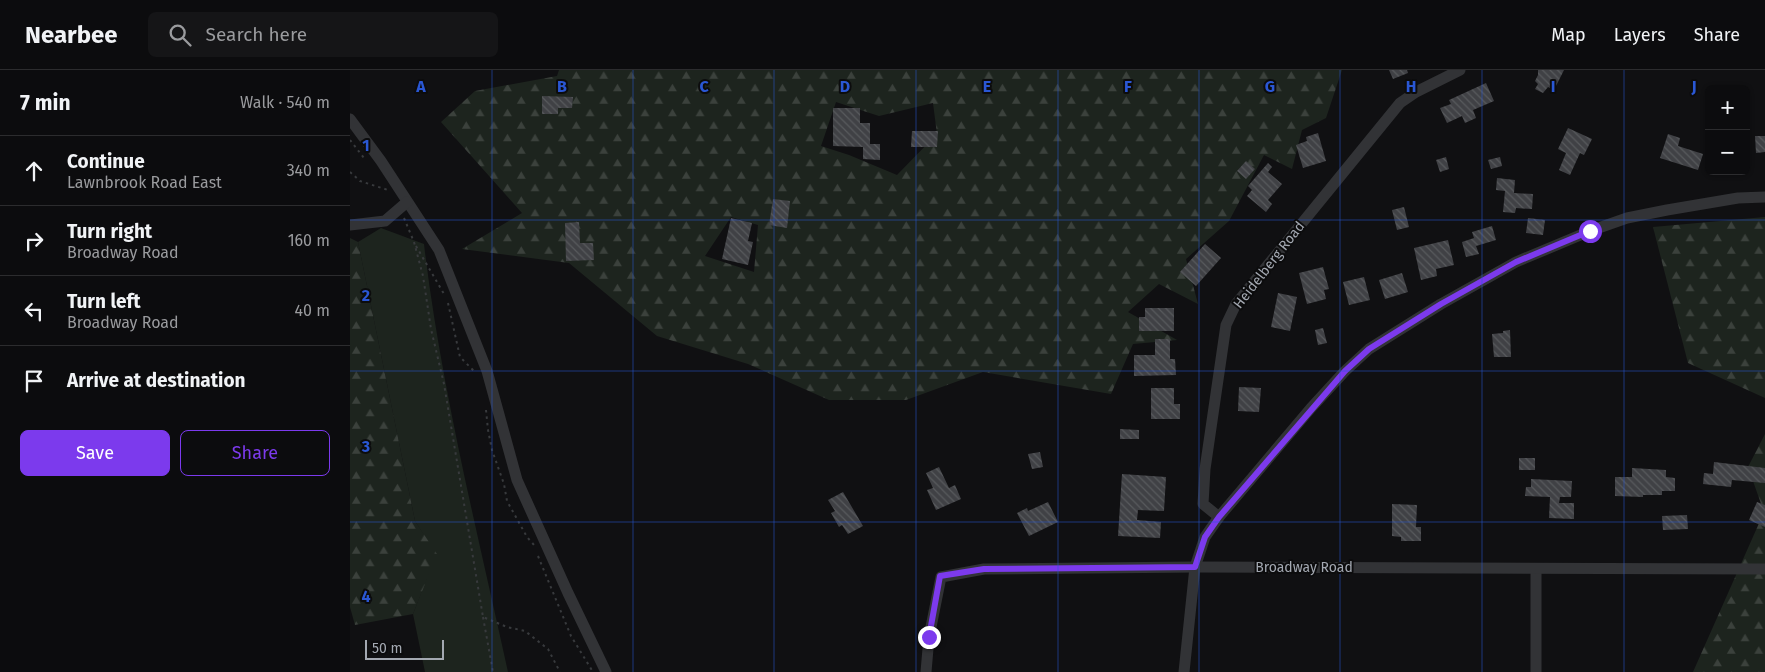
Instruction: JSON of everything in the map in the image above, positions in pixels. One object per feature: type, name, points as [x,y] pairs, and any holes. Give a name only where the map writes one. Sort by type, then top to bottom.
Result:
[{"type":"street","name":"Heidelberg Road","points":[[1219,517],[1203,504],[1205,469],[1226,325],[1236,304],[1400,104],[1416,92],[1460,70]]},
{"type":"street","points":[[352,122],[404,205],[439,250],[487,371],[517,480],[606,672]]},
{"type":"street","points":[[1184,672],[1195,567],[1205,537],[1219,517],[1345,371],[1369,349],[1441,304],[1516,262],[1590,231],[1627,218],[1738,198],[1765,197]]},
{"type":"street","points":[[350,225],[384,221],[404,205]]},
{"type":"street","name":"Broadway Road","points":[[926,672],[929,637],[940,576],[984,569],[1195,567],[1765,569]]},
{"type":"street","points":[[1536,569],[1536,672]]},
{"type":"path","points":[[350,172],[360,181],[390,191]]},
{"type":"path","points":[[404,205],[423,276],[431,329],[444,384],[493,672]]},
{"type":"path","points":[[483,617],[507,627],[525,631],[548,649],[560,672]]},
{"type":"green space","points":[[559,70],[1342,70],[1326,118],[1302,130],[1292,169],[1264,155],[1229,221],[1186,259],[1198,304],[1159,284],[1128,312],[1177,340],[1133,344],[1111,394],[983,372],[906,400],[829,400],[748,364],[657,336],[569,263],[462,249],[522,213],[441,122],[475,91],[557,76]],"holes":[[[836,102],[879,116],[933,103],[937,134],[897,175],[849,155],[821,146]],[[731,217],[758,225],[754,272],[705,256]]]},
{"type":"green space","points":[[1765,217],[1765,398],[1688,363],[1653,227]]},
{"type":"green space","points":[[381,228],[424,244],[431,298],[450,405],[508,672],[425,672],[413,614],[436,554],[415,521],[358,242]]},
{"type":"green space","points":[[350,238],[358,242],[415,521],[437,554],[413,614],[355,625],[350,607]]},
{"type":"green space","points":[[1765,434],[1765,672],[1693,672],[1764,512],[1748,467]]},
{"type":"building","points":[[1389,70],[1407,70],[1408,73],[1393,79]]},
{"type":"building","points":[[1538,70],[1564,70],[1554,90],[1548,87],[1543,93],[1535,89],[1538,84],[1535,81]]},
{"type":"building","points":[[1486,83],[1494,101],[1473,110],[1476,118],[1465,123],[1462,116],[1447,123],[1440,108],[1451,104],[1449,100]]},
{"type":"building","points":[[542,96],[573,97],[572,108],[558,108],[558,114],[542,114]]},
{"type":"building","points":[[833,108],[860,108],[860,123],[870,123],[870,144],[880,144],[880,160],[863,159],[863,147],[833,146]]},
{"type":"building","points":[[1568,128],[1592,139],[1584,155],[1580,153],[1570,175],[1559,170],[1566,153],[1558,149]]},
{"type":"building","points":[[912,131],[938,131],[937,147],[911,147]]},
{"type":"building","points":[[1318,133],[1326,161],[1303,168],[1296,145],[1307,141],[1306,137]]},
{"type":"building","points":[[1668,134],[1680,138],[1678,146],[1703,154],[1698,170],[1660,158]]},
{"type":"building","points":[[1755,136],[1765,136],[1765,152],[1756,153]]},
{"type":"building","points":[[1446,157],[1449,169],[1440,172],[1436,160]]},
{"type":"building","points":[[1500,157],[1502,166],[1491,169],[1488,160]]},
{"type":"building","points":[[1246,161],[1255,169],[1246,179],[1237,171]]},
{"type":"building","points":[[1268,163],[1272,167],[1268,172],[1282,184],[1268,200],[1272,204],[1266,212],[1247,196],[1252,190],[1248,186]]},
{"type":"building","points":[[1497,178],[1515,180],[1514,193],[1533,194],[1532,209],[1516,208],[1515,213],[1503,212],[1505,191],[1496,190]]},
{"type":"building","points":[[773,199],[790,201],[787,228],[769,225]]},
{"type":"building","points":[[1404,207],[1409,227],[1397,230],[1392,210]]},
{"type":"building","points":[[731,218],[752,223],[748,241],[753,242],[748,265],[722,259]]},
{"type":"building","points":[[1528,218],[1545,220],[1543,235],[1526,233]]},
{"type":"building","points":[[579,222],[580,243],[593,243],[594,260],[566,261],[565,223]]},
{"type":"building","points":[[1492,226],[1496,240],[1476,246],[1479,254],[1466,257],[1462,242],[1474,238],[1472,232]]},
{"type":"building","points":[[1448,240],[1454,265],[1436,269],[1437,276],[1421,280],[1414,248]]},
{"type":"building","points":[[1205,244],[1221,258],[1196,286],[1180,272]]},
{"type":"building","points":[[1323,267],[1329,289],[1324,290],[1326,299],[1307,304],[1299,273]]},
{"type":"building","points":[[1402,273],[1408,292],[1385,299],[1379,280]]},
{"type":"building","points":[[1364,277],[1370,300],[1349,305],[1343,282]]},
{"type":"building","points":[[1278,293],[1297,297],[1290,331],[1271,327]]},
{"type":"building","points":[[1145,308],[1174,308],[1174,331],[1139,331],[1139,317],[1145,317]]},
{"type":"building","points":[[1323,328],[1327,343],[1318,345],[1315,330]]},
{"type":"building","points":[[1510,330],[1511,357],[1494,357],[1492,334]]},
{"type":"building","points":[[1155,339],[1170,339],[1170,359],[1175,359],[1176,375],[1134,376],[1134,355],[1155,355]]},
{"type":"building","points":[[1239,387],[1261,388],[1259,412],[1238,411]]},
{"type":"building","points":[[1151,388],[1174,388],[1174,404],[1180,404],[1180,419],[1151,419]]},
{"type":"building","points":[[1120,429],[1139,430],[1139,439],[1120,439]]},
{"type":"building","points":[[1040,452],[1043,467],[1032,469],[1028,454]]},
{"type":"building","points":[[1519,458],[1535,458],[1535,470],[1519,470]]},
{"type":"building","points":[[1714,462],[1765,468],[1765,483],[1732,480],[1731,487],[1703,484],[1704,473],[1713,474]]},
{"type":"building","points":[[939,467],[949,488],[955,485],[961,499],[936,510],[927,490],[933,488],[926,473]]},
{"type":"building","points":[[1632,468],[1666,470],[1666,477],[1675,478],[1675,491],[1662,491],[1662,495],[1643,495],[1643,497],[1615,496],[1615,477],[1632,477]]},
{"type":"building","points":[[1122,474],[1166,477],[1164,511],[1138,510],[1137,520],[1161,522],[1160,538],[1118,536]]},
{"type":"building","points":[[1531,479],[1572,481],[1571,497],[1560,497],[1559,503],[1574,503],[1574,519],[1549,518],[1550,497],[1525,496],[1526,487],[1531,487]]},
{"type":"building","points":[[843,492],[863,526],[848,534],[842,525],[839,527],[831,513],[835,511],[828,500]]},
{"type":"building","points":[[1048,502],[1058,522],[1029,536],[1017,513],[1027,508],[1028,511]]},
{"type":"building","points":[[1757,502],[1765,505],[1765,527],[1749,520]]},
{"type":"building","points":[[1392,504],[1417,505],[1416,527],[1421,527],[1421,541],[1401,541],[1401,537],[1392,536]]},
{"type":"building","points":[[1687,515],[1688,529],[1663,530],[1662,516]]},
{"type":"route","points":[[929,637],[940,576],[984,569],[1195,567],[1205,537],[1219,517],[1345,371],[1369,349],[1441,304],[1516,262],[1590,231]]}]
